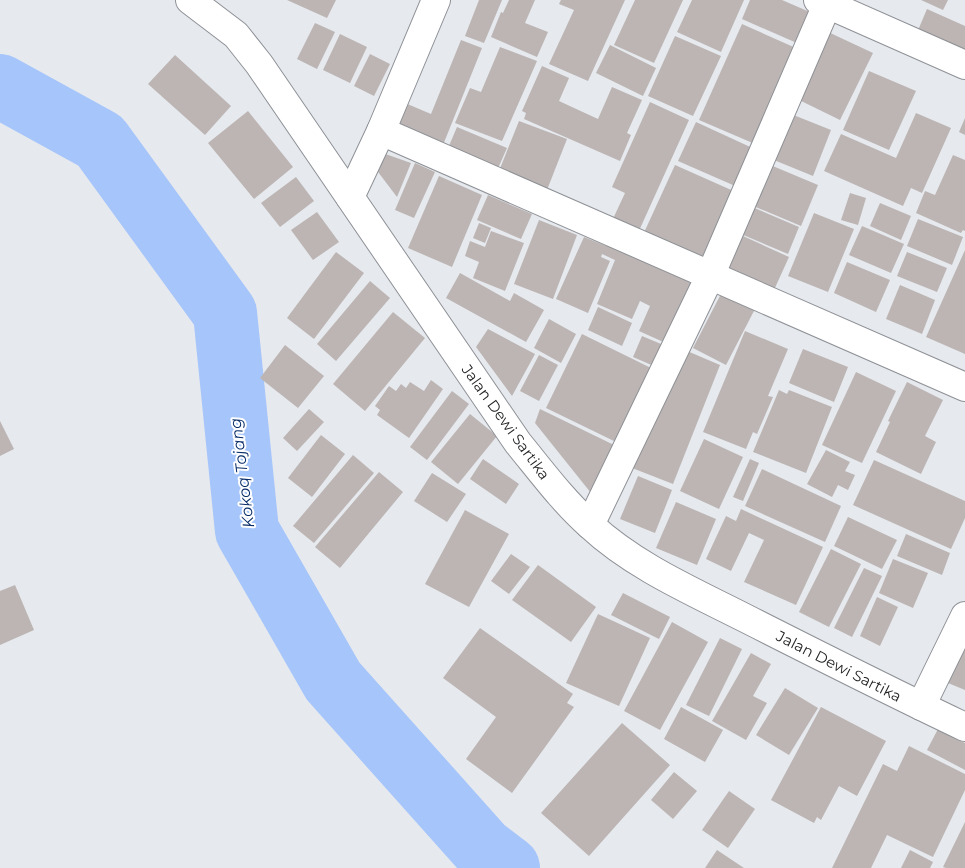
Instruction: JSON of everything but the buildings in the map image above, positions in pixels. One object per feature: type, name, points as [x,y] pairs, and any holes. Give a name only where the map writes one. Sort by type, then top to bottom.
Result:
[{"type":"street","name":"Jalan Dewi Sartika","points":[[190,0],[236,34],[259,64],[518,443],[550,483],[590,525],[624,552],[666,578],[965,727]]},
{"type":"street","points":[[350,197],[381,131],[436,0]]},
{"type":"street","points":[[590,525],[710,276],[825,1],[965,65]]},
{"type":"street","points":[[381,131],[965,387]]},
{"type":"street","points":[[921,706],[965,616]]},
{"type":"waterway","name":"Kokoq Tojang","points":[[0,86],[100,141],[225,313],[247,531],[333,681],[483,849],[508,868]]}]
